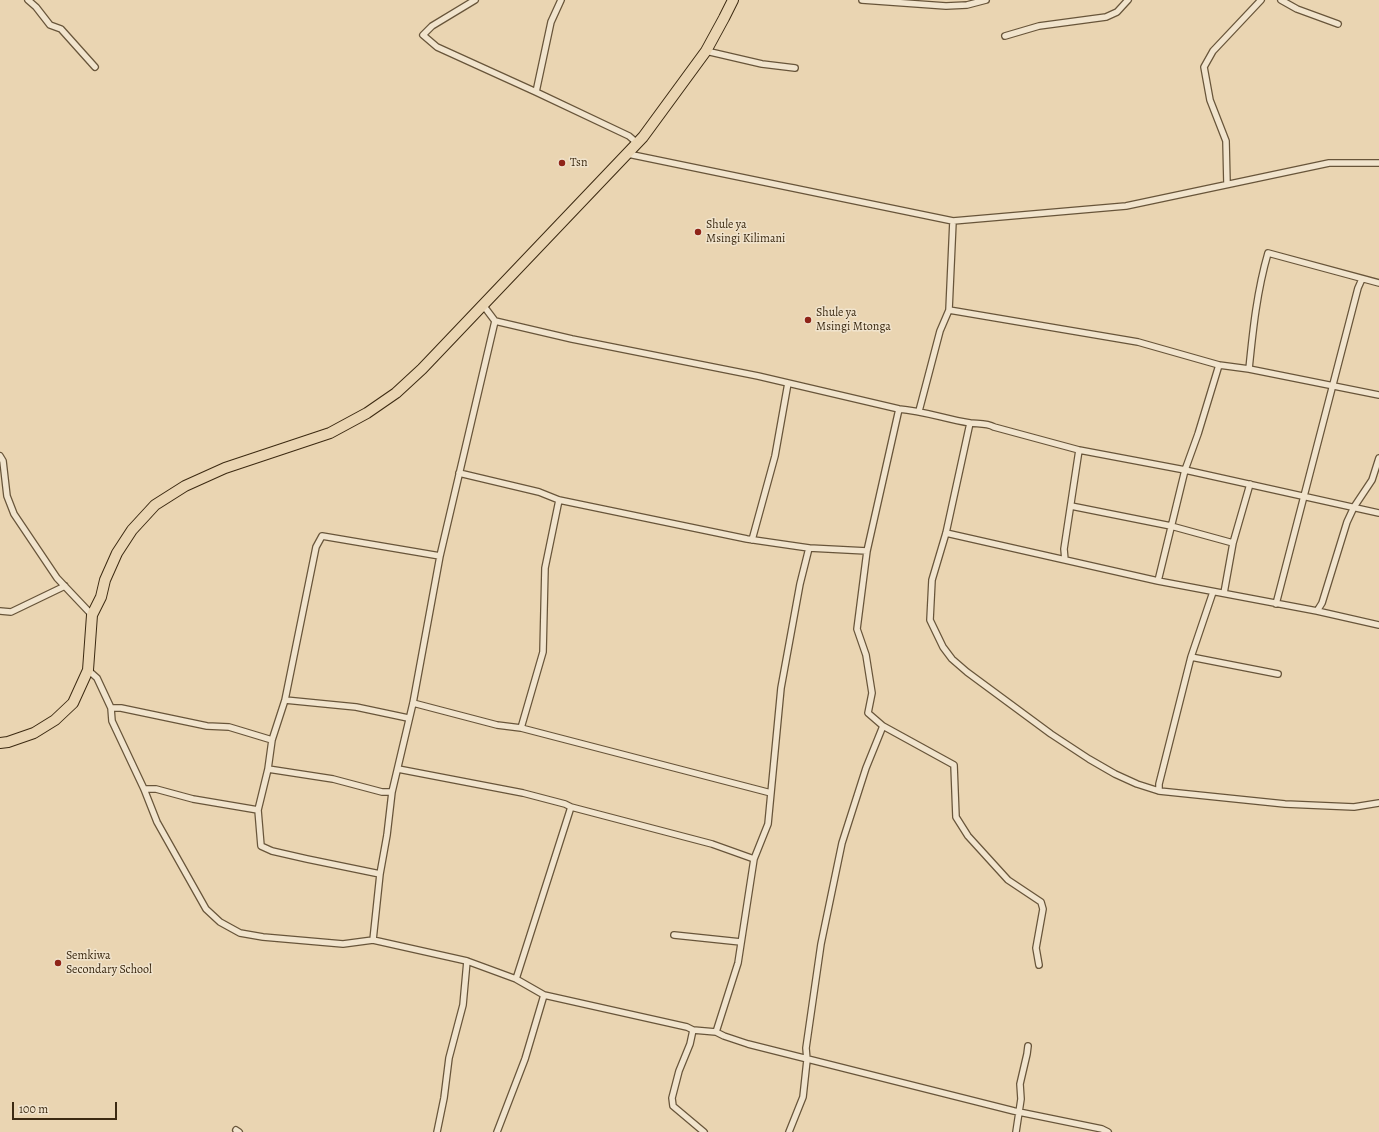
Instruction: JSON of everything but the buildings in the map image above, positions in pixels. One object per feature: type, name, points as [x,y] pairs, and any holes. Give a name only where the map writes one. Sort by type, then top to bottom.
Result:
[{"type":"highway","points":[[0,743],[8,742],[34,733],[55,720],[73,703],[88,670],[92,615],[101,597],[105,580],[117,553],[132,530],[155,505],[185,486],[225,468],[330,433],[367,413],[396,393],[422,369],[628,154],[706,51],[733,0]]},
{"type":"street","points":[[28,0],[36,7],[50,25],[61,29],[95,67]]},
{"type":"street","points":[[475,0],[432,26],[423,35],[437,46],[629,136],[637,143]]},
{"type":"street","points":[[536,92],[551,22],[561,0]]},
{"type":"street","points":[[862,0],[946,6],[967,5],[986,0]]},
{"type":"street","points":[[1005,36],[1039,26],[1106,17],[1117,12],[1128,0]]},
{"type":"street","points":[[1227,184],[1226,141],[1210,100],[1204,67],[1213,51],[1261,0]]},
{"type":"street","points":[[1281,0],[1297,9],[1338,24]]},
{"type":"street","points":[[706,51],[762,64],[795,68]]},
{"type":"street","points":[[628,154],[954,221],[1126,206],[1329,163],[1379,163]]},
{"type":"street","points":[[919,411],[940,331],[949,310],[954,221]]},
{"type":"street","points":[[1249,369],[1258,293],[1268,253],[1379,283]]},
{"type":"street","points":[[1276,604],[1332,386],[1358,288],[1362,279]]},
{"type":"street","points":[[483,305],[495,321],[572,339],[788,383],[898,409],[919,411],[970,423],[989,424],[994,427],[1079,450],[1185,470],[1379,513]]},
{"type":"street","points":[[949,310],[1138,342],[1219,365],[1249,369],[1379,395]]},
{"type":"street","points":[[373,940],[380,874],[387,835],[392,792],[408,718],[413,703],[440,556],[495,321]]},
{"type":"street","points":[[1158,581],[1170,526],[1185,470],[1198,434],[1219,365]]},
{"type":"street","points":[[752,540],[775,456],[788,383]]},
{"type":"street","points":[[898,409],[867,551],[857,629],[866,655],[872,693],[868,713],[883,726],[954,765],[956,817],[968,836],[1008,880],[1040,902],[1043,909],[1036,948],[1039,965]]},
{"type":"street","points":[[970,423],[946,533],[932,580],[930,620],[943,647],[952,659],[967,672],[1089,759],[1114,774],[1137,784],[1159,791],[1285,804],[1354,807],[1379,803]]},
{"type":"street","points":[[1065,560],[1064,549],[1079,450]]},
{"type":"street","points":[[0,456],[3,461],[7,496],[14,514],[58,578],[92,615]]},
{"type":"street","points":[[1317,611],[1322,603],[1347,522],[1354,507],[1372,480],[1379,458]]},
{"type":"street","points":[[459,473],[539,492],[559,500],[752,540],[809,548],[867,551]]},
{"type":"street","points":[[1224,592],[1233,543],[1250,484]]},
{"type":"street","points":[[521,728],[543,652],[545,568],[559,500]]},
{"type":"street","points":[[1071,506],[1170,526],[1233,543]]},
{"type":"street","points":[[946,533],[1158,581],[1213,592],[1224,592],[1379,625]]},
{"type":"street","points":[[380,874],[272,851],[261,846],[258,810],[268,769],[272,740],[285,700],[316,547],[322,536],[440,556]]},
{"type":"street","points":[[716,1032],[738,963],[754,859],[768,824],[781,688],[800,584],[809,548]]},
{"type":"street","points":[[0,611],[11,612],[65,586]]},
{"type":"street","points":[[1159,791],[1159,784],[1191,657],[1213,592]]},
{"type":"street","points":[[1191,657],[1278,674]]},
{"type":"street","points":[[88,670],[97,678],[110,708],[112,721],[144,789],[157,822],[206,909],[220,922],[240,933],[263,937],[343,944],[373,940],[467,961],[516,979],[544,995],[687,1027],[693,1030],[716,1032],[748,1044],[807,1060],[1019,1112],[1108,1132]]},
{"type":"street","points":[[285,700],[356,707],[408,718]]},
{"type":"street","points":[[413,703],[496,725],[521,728],[771,793]]},
{"type":"street","points":[[110,708],[122,708],[207,726],[229,727],[272,740]]},
{"type":"street","points":[[789,1132],[803,1097],[807,1060],[806,1048],[821,944],[842,843],[866,768],[883,726]]},
{"type":"street","points":[[268,769],[333,779],[382,792],[392,792]]},
{"type":"street","points":[[398,769],[523,793],[712,844],[754,859]]},
{"type":"street","points":[[144,789],[156,789],[193,799],[258,810]]},
{"type":"street","points":[[516,979],[571,807]]},
{"type":"street","points":[[674,935],[741,942]]},
{"type":"street","points":[[438,1132],[449,1058],[463,1005],[467,961]]},
{"type":"street","points":[[497,1132],[525,1059],[544,995]]},
{"type":"street","points":[[693,1030],[690,1044],[679,1071],[672,1098],[673,1106],[704,1132]]},
{"type":"street","points":[[1016,1132],[1021,1099],[1020,1084],[1028,1046]]},
{"type":"place","name":"Tsn","points":[[562,163]]},
{"type":"place","name":"Shule ya Msingi Kilimani","points":[[698,232]]},
{"type":"place","name":"Shule ya Msingi Mtonga","points":[[808,320]]},
{"type":"place","name":"Semkiwa Secondary School","points":[[58,963]]}]
